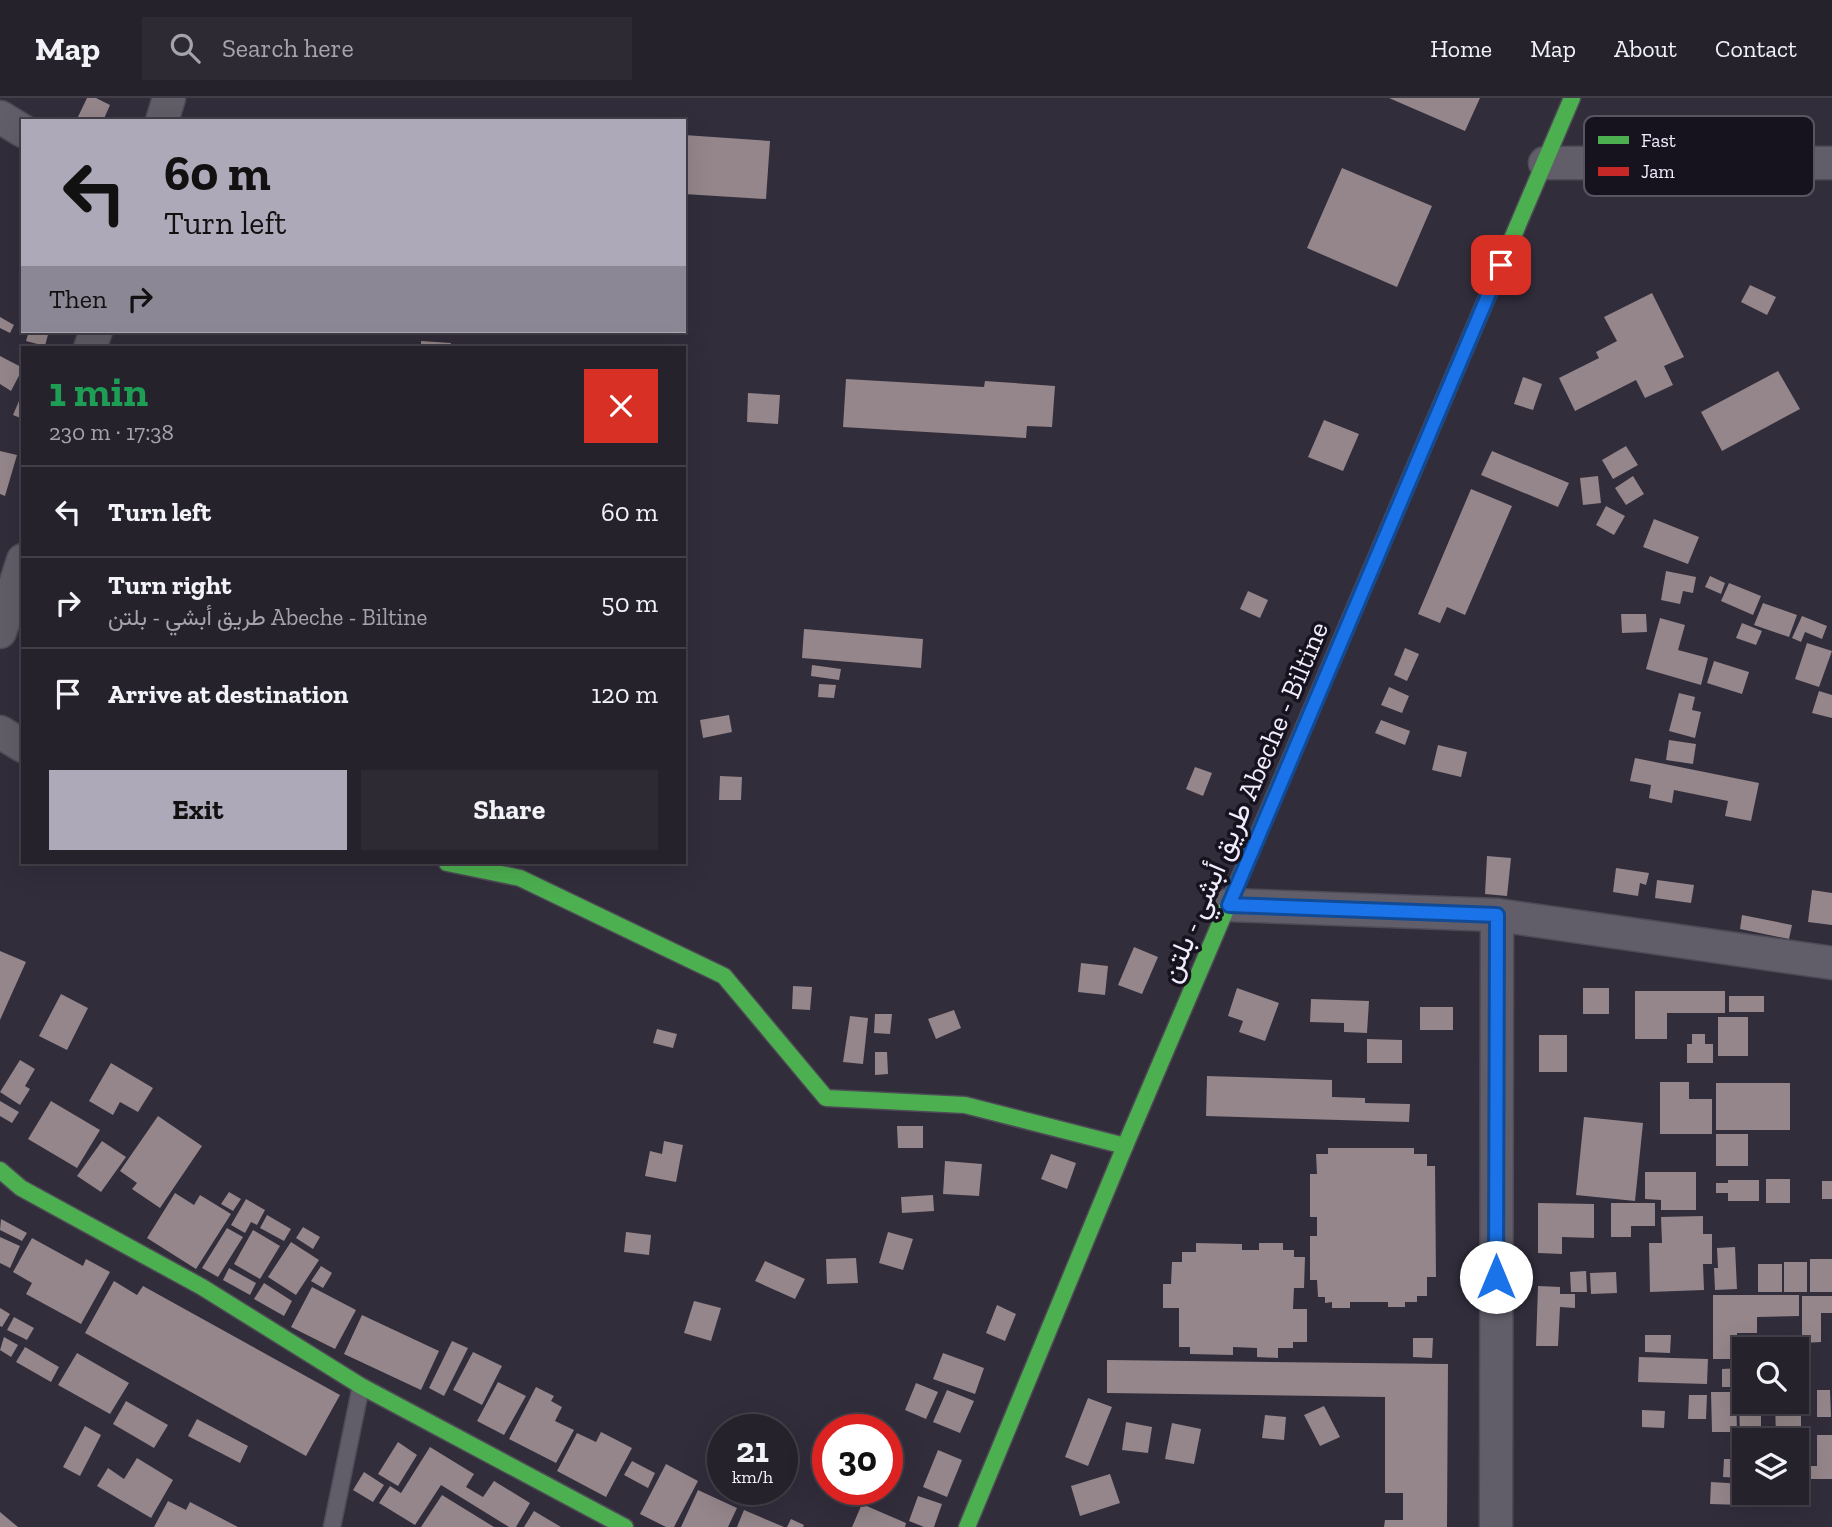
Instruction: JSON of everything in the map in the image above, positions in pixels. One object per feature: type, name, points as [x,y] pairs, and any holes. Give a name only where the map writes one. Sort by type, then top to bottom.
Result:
[{"type":"main road","name":"طريق أبشي - بلتن Abeche - Biltine","points":[[967,1527],[1125,1146],[1572,98]]},
{"type":"main road","points":[[452,864],[520,878],[724,976],[826,1098],[965,1105],[1125,1146]]},
{"type":"main road","points":[[0,1170],[21,1188],[202,1287],[360,1386],[625,1527]]},
{"type":"street","points":[[163,119],[169,98]]},
{"type":"street","points":[[0,117],[21,130]]},
{"type":"street","points":[[1545,163],[1584,163]]},
{"type":"street","points":[[1814,163],[1832,163]]},
{"type":"street","points":[[0,632],[21,567]]},
{"type":"street","points":[[0,732],[21,745]]},
{"type":"street","points":[[1229,905],[1497,915],[1832,963]]},
{"type":"street","points":[[1496,1527],[1497,915]]},
{"type":"lane","points":[[332,1527],[360,1386]]},
{"type":"building","points":[[87,98],[96,98],[110,105],[104,119],[77,119]]},
{"type":"building","points":[[1389,98],[1480,98],[1465,131]]},
{"type":"building","points":[[686,135],[770,141],[766,199],[686,194]]},
{"type":"building","points":[[1342,168],[1432,206],[1397,287],[1307,248]]},
{"type":"building","points":[[1750,285],[1776,297],[1767,315],[1741,302]]},
{"type":"building","points":[[1652,293],[1684,357],[1664,366],[1673,385],[1645,398],[1636,380],[1575,411],[1559,378],[1599,358],[1596,352],[1617,341],[1604,317]]},
{"type":"building","points":[[0,317],[14,325],[10,333],[0,328]]},
{"type":"building","points":[[28,333],[48,333],[45,346],[26,341]]},
{"type":"building","points":[[421,341],[451,343],[450,346],[421,346]]},
{"type":"building","points":[[0,356],[21,367],[21,372],[11,391],[0,384]]},
{"type":"building","points":[[1778,371],[1800,409],[1722,451],[1701,412]]},
{"type":"building","points":[[1523,377],[1542,384],[1533,410],[1514,404]]},
{"type":"building","points":[[846,379],[984,387],[985,381],[1055,386],[1052,427],[1027,426],[1026,438],[843,427]]},
{"type":"building","points":[[748,393],[780,395],[778,424],[747,422]]},
{"type":"building","points":[[19,401],[21,402],[21,418],[13,415]]},
{"type":"building","points":[[1324,420],[1359,434],[1343,471],[1308,457]]},
{"type":"building","points":[[1626,446],[1638,465],[1613,479],[1602,460]]},
{"type":"building","points":[[0,451],[17,455],[5,496],[0,494]]},
{"type":"building","points":[[1492,451],[1569,483],[1558,507],[1481,475]]},
{"type":"building","points":[[1598,476],[1601,503],[1583,505],[1580,478]]},
{"type":"building","points":[[1633,476],[1644,494],[1626,505],[1615,488]]},
{"type":"building","points":[[1471,489],[1512,506],[1465,615],[1447,607],[1440,623],[1418,614]]},
{"type":"building","points":[[1606,506],[1625,516],[1614,535],[1596,525]]},
{"type":"building","points":[[1654,519],[1699,537],[1688,564],[1643,547]]},
{"type":"building","points":[[1666,571],[1696,577],[1693,593],[1683,591],[1680,604],[1661,600]]},
{"type":"building","points":[[1710,576],[1725,583],[1721,594],[1705,587]]},
{"type":"building","points":[[1729,583],[1761,596],[1753,615],[1721,601]]},
{"type":"building","points":[[1248,591],[1268,600],[1260,618],[1240,609]]},
{"type":"building","points":[[1763,603],[1797,615],[1789,637],[1754,625]]},
{"type":"building","points":[[1621,614],[1646,614],[1647,632],[1622,633]]},
{"type":"building","points":[[1802,616],[1827,626],[1822,639],[1805,632],[1801,642],[1792,638]]},
{"type":"building","points":[[1660,618],[1685,625],[1678,650],[1708,658],[1701,685],[1646,669]]},
{"type":"building","points":[[1742,623],[1762,631],[1756,645],[1736,638]]},
{"type":"building","points":[[804,629],[923,639],[921,668],[802,658]]},
{"type":"building","points":[[1807,643],[1832,651],[1819,687],[1795,679]]},
{"type":"building","points":[[1405,648],[1419,654],[1407,681],[1394,675]]},
{"type":"building","points":[[1714,661],[1749,672],[1742,694],[1707,683]]},
{"type":"building","points":[[812,665],[841,669],[839,680],[811,676]]},
{"type":"building","points":[[819,684],[836,685],[834,698],[818,697]]},
{"type":"building","points":[[1389,687],[1409,696],[1402,713],[1381,705]]},
{"type":"building","points":[[1819,691],[1832,695],[1832,718],[1812,713]]},
{"type":"building","points":[[1679,693],[1695,697],[1692,710],[1701,712],[1695,738],[1669,731]]},
{"type":"building","points":[[729,715],[732,732],[703,738],[700,720]]},
{"type":"building","points":[[1381,720],[1410,731],[1405,745],[1375,733]]},
{"type":"building","points":[[1669,740],[1696,744],[1693,764],[1666,760]]},
{"type":"building","points":[[1438,745],[1467,752],[1461,777],[1432,770]]},
{"type":"building","points":[[1635,758],[1759,783],[1751,821],[1725,816],[1728,801],[1674,790],[1672,803],[1649,798],[1651,785],[1630,781]]},
{"type":"building","points":[[1195,767],[1212,773],[1203,796],[1186,789]]},
{"type":"building","points":[[720,776],[742,777],[741,800],[719,800]]},
{"type":"building","points":[[1487,856],[1511,858],[1507,896],[1485,894]]},
{"type":"building","points":[[1616,868],[1649,873],[1646,885],[1640,883],[1638,896],[1613,892]]},
{"type":"building","points":[[1657,880],[1694,885],[1691,903],[1655,898]]},
{"type":"building","points":[[1812,890],[1832,893],[1832,925],[1808,922]]},
{"type":"building","points":[[1742,915],[1792,925],[1789,939],[1740,929]]},
{"type":"building","points":[[1134,947],[1158,957],[1142,994],[1118,985]]},
{"type":"building","points":[[0,951],[26,962],[0,1020]]},
{"type":"building","points":[[1081,963],[1108,966],[1105,995],[1078,992]]},
{"type":"building","points":[[793,986],[812,987],[810,1010],[792,1009]]},
{"type":"building","points":[[1237,988],[1279,1003],[1265,1041],[1239,1032],[1243,1021],[1228,1016]]},
{"type":"building","points":[[1583,988],[1609,988],[1609,1014],[1583,1014]]},
{"type":"building","points":[[1635,991],[1725,991],[1725,1013],[1667,1013],[1667,1039],[1635,1039]]},
{"type":"building","points":[[61,994],[88,1008],[67,1050],[39,1036]]},
{"type":"building","points":[[1729,996],[1764,996],[1764,1012],[1729,1012]]},
{"type":"building","points":[[1311,999],[1369,1001],[1367,1033],[1344,1032],[1344,1023],[1310,1022]]},
{"type":"building","points":[[1420,1007],[1453,1007],[1453,1030],[1420,1030]]},
{"type":"building","points":[[954,1010],[961,1028],[936,1039],[928,1019]]},
{"type":"building","points":[[875,1014],[892,1014],[890,1034],[874,1033]]},
{"type":"building","points":[[850,1016],[868,1018],[863,1064],[843,1062]]},
{"type":"building","points":[[1718,1017],[1748,1017],[1748,1056],[1718,1056]]},
{"type":"building","points":[[657,1029],[677,1034],[673,1048],[653,1043]]},
{"type":"building","points":[[1692,1034],[1705,1034],[1705,1044],[1713,1044],[1713,1063],[1687,1063],[1687,1044],[1692,1044]]},
{"type":"building","points":[[1539,1035],[1567,1035],[1567,1072],[1539,1072]]},
{"type":"building","points":[[1367,1039],[1402,1040],[1402,1063],[1367,1063]]},
{"type":"building","points":[[875,1052],[887,1052],[888,1074],[875,1075]]},
{"type":"building","points":[[20,1060],[35,1069],[25,1086],[30,1089],[20,1105],[0,1092]]},
{"type":"building","points":[[111,1063],[153,1088],[138,1112],[120,1102],[113,1115],[89,1101]]},
{"type":"building","points":[[1207,1076],[1332,1080],[1332,1097],[1365,1098],[1365,1103],[1410,1104],[1409,1122],[1206,1116]]},
{"type":"building","points":[[1660,1082],[1689,1082],[1689,1099],[1712,1099],[1712,1134],[1660,1134]]},
{"type":"building","points":[[1716,1083],[1790,1083],[1790,1130],[1716,1130]]},
{"type":"building","points":[[0,1101],[19,1112],[12,1123],[0,1116]]},
{"type":"building","points":[[51,1101],[100,1130],[77,1168],[28,1139]]},
{"type":"building","points":[[158,1116],[202,1146],[160,1208],[132,1189],[137,1183],[120,1171]]},
{"type":"building","points":[[1584,1117],[1643,1123],[1635,1201],[1576,1195]]},
{"type":"building","points":[[897,1126],[923,1126],[923,1148],[898,1148]]},
{"type":"building","points":[[1716,1134],[1748,1134],[1748,1166],[1716,1166]]},
{"type":"building","points":[[102,1141],[126,1157],[101,1192],[77,1176]]},
{"type":"building","points":[[664,1141],[683,1145],[676,1182],[645,1176],[650,1151],[662,1154]]},
{"type":"building","points":[[1328,1148],[1414,1148],[1414,1154],[1427,1154],[1427,1166],[1435,1166],[1436,1277],[1427,1277],[1427,1296],[1417,1296],[1417,1302],[1405,1302],[1405,1307],[1388,1307],[1388,1302],[1350,1302],[1350,1308],[1332,1308],[1332,1302],[1325,1303],[1325,1297],[1318,1297],[1317,1280],[1310,1280],[1310,1236],[1317,1236],[1317,1217],[1310,1217],[1310,1174],[1317,1174],[1316,1154],[1328,1154]]},
{"type":"building","points":[[1051,1154],[1076,1163],[1067,1189],[1041,1179]]},
{"type":"building","points":[[945,1161],[982,1164],[979,1196],[943,1194]]},
{"type":"building","points":[[1645,1172],[1696,1172],[1696,1210],[1661,1210],[1661,1200],[1645,1199]]},
{"type":"building","points":[[1766,1179],[1790,1179],[1790,1203],[1766,1203]]},
{"type":"building","points":[[1728,1180],[1759,1180],[1759,1201],[1728,1201],[1728,1193],[1716,1193],[1716,1183],[1728,1183]]},
{"type":"building","points":[[1822,1181],[1832,1181],[1832,1199],[1822,1199]]},
{"type":"building","points":[[229,1192],[241,1199],[233,1211],[221,1204]]},
{"type":"building","points":[[175,1193],[194,1205],[200,1195],[231,1214],[196,1269],[147,1238]]},
{"type":"building","points":[[933,1195],[934,1211],[902,1213],[901,1197]]},
{"type":"building","points":[[246,1199],[265,1210],[257,1225],[251,1222],[245,1233],[231,1225]]},
{"type":"building","points":[[1538,1203],[1594,1204],[1594,1238],[1562,1237],[1562,1254],[1538,1253]]},
{"type":"building","points":[[1611,1203],[1655,1203],[1655,1226],[1631,1226],[1631,1237],[1611,1237]]},
{"type":"building","points":[[267,1215],[291,1229],[284,1241],[260,1228]]},
{"type":"building","points":[[1703,1216],[1703,1234],[1712,1234],[1712,1264],[1703,1264],[1704,1290],[1650,1292],[1649,1243],[1662,1243],[1661,1217]]},
{"type":"building","points":[[1,1219],[27,1233],[22,1241],[0,1230]]},
{"type":"building","points":[[303,1227],[320,1237],[313,1249],[296,1238]]},
{"type":"building","points":[[227,1228],[243,1237],[218,1277],[202,1268]]},
{"type":"building","points":[[253,1230],[280,1246],[260,1279],[234,1264]]},
{"type":"building","points":[[626,1232],[651,1235],[649,1255],[624,1252]]},
{"type":"building","points":[[888,1232],[913,1239],[903,1270],[879,1263]]},
{"type":"building","points":[[0,1237],[20,1246],[10,1268],[0,1263]]},
{"type":"building","points":[[32,1238],[83,1266],[86,1259],[110,1272],[81,1324],[26,1294],[32,1283],[13,1272]]},
{"type":"building","points":[[291,1242],[319,1260],[296,1295],[268,1277]]},
{"type":"building","points":[[1196,1243],[1242,1244],[1242,1250],[1259,1250],[1259,1243],[1283,1243],[1283,1250],[1294,1250],[1294,1257],[1305,1257],[1304,1288],[1294,1288],[1293,1309],[1307,1309],[1307,1342],[1293,1342],[1293,1348],[1278,1348],[1278,1358],[1257,1357],[1257,1348],[1233,1347],[1233,1355],[1190,1354],[1190,1347],[1179,1347],[1179,1308],[1163,1308],[1163,1284],[1171,1284],[1172,1262],[1182,1262],[1182,1252],[1196,1252]]},
{"type":"building","points":[[1735,1247],[1737,1289],[1715,1290],[1717,1248]]},
{"type":"building","points":[[856,1258],[858,1283],[827,1284],[826,1259]]},
{"type":"building","points":[[1810,1259],[1832,1259],[1832,1292],[1810,1292]]},
{"type":"building","points":[[765,1261],[805,1279],[795,1299],[755,1281]]},
{"type":"building","points":[[1784,1262],[1807,1262],[1807,1292],[1784,1292]]},
{"type":"building","points":[[1758,1264],[1782,1264],[1782,1292],[1758,1292]]},
{"type":"building","points":[[321,1266],[332,1273],[323,1288],[311,1281]]},
{"type":"building","points":[[229,1268],[256,1283],[250,1295],[223,1280]]},
{"type":"building","points":[[1586,1271],[1587,1292],[1571,1292],[1570,1272]]},
{"type":"building","points":[[1616,1272],[1617,1293],[1591,1294],[1590,1273]]},
{"type":"building","points":[[114,1281],[137,1295],[143,1286],[340,1395],[306,1456],[85,1333]]},
{"type":"building","points":[[264,1283],[292,1301],[284,1316],[254,1299]]},
{"type":"building","points":[[1538,1286],[1560,1287],[1560,1294],[1575,1294],[1575,1308],[1560,1307],[1558,1346],[1536,1346]]},
{"type":"building","points":[[312,1287],[356,1310],[335,1349],[291,1327]]},
{"type":"building","points":[[1713,1295],[1799,1295],[1799,1316],[1757,1317],[1757,1333],[1737,1333],[1737,1337],[1732,1337],[1732,1359],[1713,1359]]},
{"type":"building","points":[[1802,1296],[1832,1296],[1832,1313],[1821,1313],[1821,1342],[1809,1343],[1809,1337],[1802,1337]]},
{"type":"building","points":[[694,1301],[721,1308],[711,1341],[684,1333]]},
{"type":"building","points":[[997,1305],[1016,1314],[1005,1341],[986,1333]]},
{"type":"building","points":[[0,1308],[10,1314],[2,1327],[0,1326]]},
{"type":"building","points":[[362,1315],[439,1351],[421,1390],[344,1354]]},
{"type":"building","points":[[14,1317],[34,1328],[27,1340],[7,1330]]},
{"type":"building","points":[[1645,1335],[1671,1335],[1670,1353],[1645,1352]]},
{"type":"building","points":[[4,1337],[18,1345],[11,1357],[0,1350]]},
{"type":"building","points":[[1413,1338],[1433,1338],[1432,1358],[1413,1357]]},
{"type":"building","points":[[452,1341],[468,1348],[444,1396],[429,1388]]},
{"type":"building","points":[[25,1347],[59,1367],[51,1382],[16,1362]]},
{"type":"building","points":[[473,1352],[502,1366],[482,1405],[453,1390]]},
{"type":"building","points":[[77,1353],[129,1383],[110,1414],[58,1385]]},
{"type":"building","points":[[943,1353],[984,1368],[975,1394],[933,1379]]},
{"type":"building","points":[[1639,1357],[1708,1359],[1707,1384],[1638,1382]]},
{"type":"building","points":[[1107,1360],[1448,1364],[1447,1527],[1384,1527],[1385,1520],[1403,1520],[1403,1493],[1385,1493],[1385,1397],[1107,1393]]},
{"type":"building","points":[[1732,1368],[1732,1387],[1722,1387],[1722,1369]]},
{"type":"building","points":[[498,1382],[526,1396],[504,1435],[477,1421]]},
{"type":"building","points":[[916,1383],[938,1392],[926,1419],[905,1410]]},
{"type":"building","points":[[536,1387],[554,1396],[551,1401],[562,1407],[555,1421],[574,1430],[556,1463],[509,1439]]},
{"type":"building","points":[[947,1390],[974,1401],[960,1433],[933,1422]]},
{"type":"building","points":[[1817,1390],[1830,1390],[1831,1417],[1817,1417]]},
{"type":"building","points":[[1711,1392],[1732,1392],[1732,1414],[1737,1414],[1737,1428],[1732,1428],[1732,1432],[1712,1432]]},
{"type":"building","points":[[1809,1392],[1811,1392],[1809,1410]]},
{"type":"building","points":[[1689,1395],[1707,1395],[1706,1419],[1688,1419]]},
{"type":"building","points":[[1088,1398],[1112,1407],[1088,1466],[1065,1457]]},
{"type":"building","points":[[126,1401],[168,1425],[154,1448],[113,1424]]},
{"type":"building","points":[[1324,1406],[1340,1437],[1320,1446],[1304,1415]]},
{"type":"building","points":[[1642,1410],[1665,1411],[1664,1428],[1642,1427]]},
{"type":"building","points":[[1739,1414],[1761,1414],[1761,1428],[1740,1428]]},
{"type":"building","points":[[1775,1414],[1801,1414],[1801,1428],[1776,1428]]},
{"type":"building","points":[[1265,1415],[1286,1417],[1284,1440],[1262,1438]]},
{"type":"building","points":[[197,1419],[248,1446],[240,1463],[188,1436]]},
{"type":"building","points":[[1126,1422],[1152,1427],[1148,1453],[1122,1450]]},
{"type":"building","points":[[1172,1423],[1201,1429],[1194,1464],[1165,1459]]},
{"type":"building","points":[[85,1426],[101,1435],[80,1476],[63,1467]]},
{"type":"building","points":[[601,1432],[632,1448],[606,1497],[557,1471],[577,1433],[596,1442]]},
{"type":"building","points":[[1817,1435],[1832,1435],[1832,1479],[1809,1479],[1810,1466],[1817,1466]]},
{"type":"building","points":[[398,1442],[417,1455],[398,1486],[378,1474]]},
{"type":"building","points":[[430,1447],[474,1474],[466,1487],[483,1497],[494,1481],[530,1503],[516,1527],[509,1527],[441,1485],[415,1525],[379,1503],[390,1486],[401,1493]]},
{"type":"building","points":[[938,1450],[962,1460],[947,1497],[923,1487]]},
{"type":"building","points":[[137,1458],[173,1480],[151,1518],[97,1486],[108,1468],[124,1479]]},
{"type":"building","points":[[1724,1459],[1732,1459],[1732,1477],[1723,1477]]},
{"type":"building","points":[[632,1461],[655,1473],[648,1488],[624,1475]]},
{"type":"building","points":[[666,1464],[698,1481],[674,1527],[666,1527],[640,1514]]},
{"type":"building","points":[[364,1472],[384,1485],[373,1502],[353,1490]]},
{"type":"building","points":[[1110,1474],[1120,1503],[1080,1516],[1071,1486]]},
{"type":"building","points":[[1711,1482],[1732,1483],[1732,1505],[1710,1504]]},
{"type":"building","points":[[698,1490],[707,1494],[707,1505],[730,1505],[737,1508],[728,1527],[681,1527]]},
{"type":"building","points":[[442,1495],[494,1527],[421,1527]]},
{"type":"building","points":[[918,1496],[942,1504],[934,1527],[924,1527],[909,1521]]},
{"type":"building","points":[[168,1501],[186,1510],[190,1502],[238,1527],[154,1527]]},
{"type":"building","points":[[862,1505],[906,1523],[905,1527],[852,1527]]},
{"type":"building","points":[[744,1510],[784,1527],[737,1527]]},
{"type":"building","points":[[534,1511],[561,1527],[524,1527]]},
{"type":"building","points":[[0,1512],[18,1527],[0,1527]]},
{"type":"building","points":[[791,1519],[804,1525],[803,1527],[787,1527]]},
{"type":"traffic: fast","points":[[1434,422],[1572,98]]},
{"type":"traffic: fast","points":[[967,1527],[1125,1146],[1310,713]]},
{"type":"traffic: fast","points":[[452,864],[520,878],[724,976],[826,1098],[965,1105],[1125,1146]]},
{"type":"traffic: fast","points":[[0,1170],[21,1188],[202,1287],[361,1386],[625,1527]]},
{"type":"traffic: jam","points":[[1310,713],[1434,422]]},
{"type":"route","points":[[1496,1277],[1497,915],[1229,905],[1501,265]]}]
